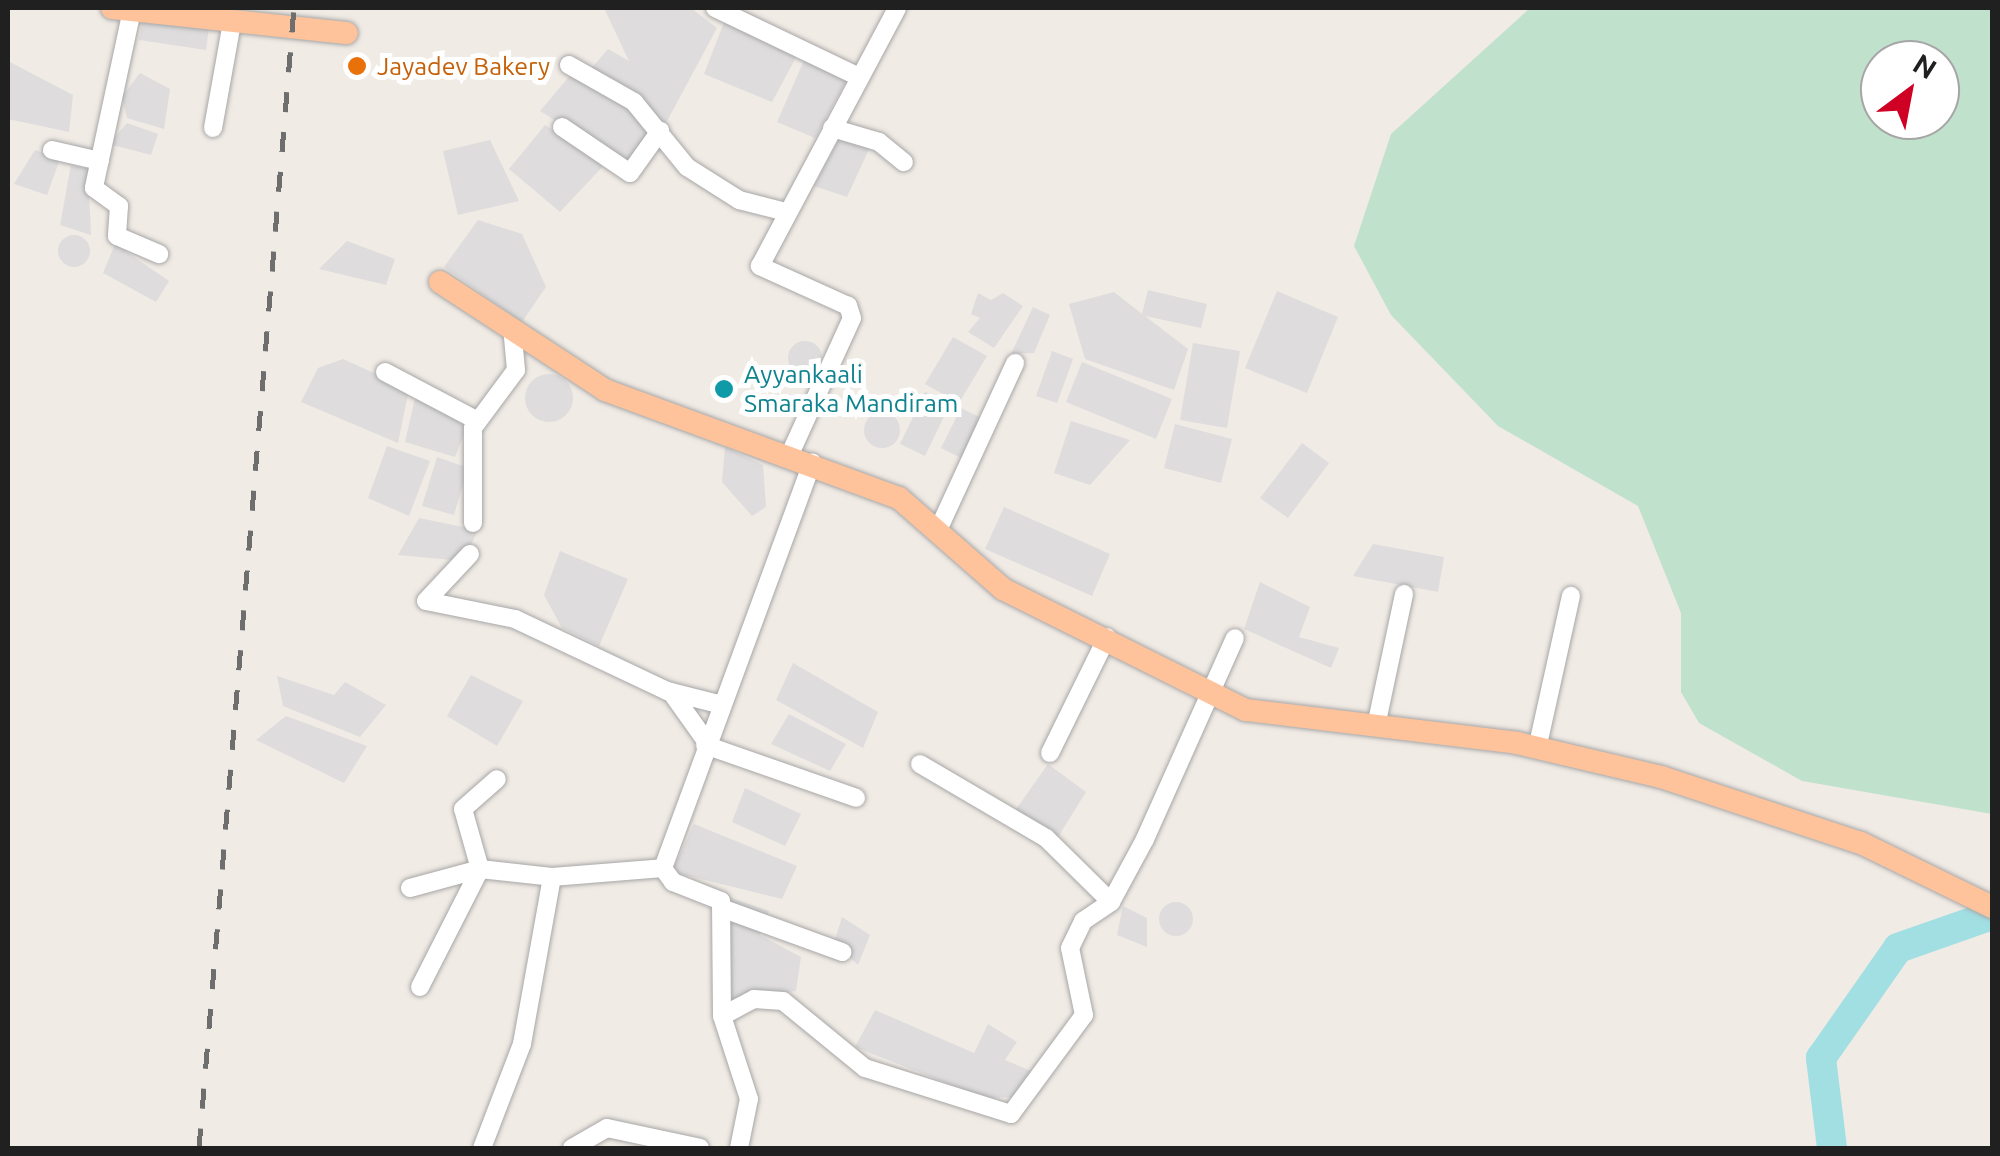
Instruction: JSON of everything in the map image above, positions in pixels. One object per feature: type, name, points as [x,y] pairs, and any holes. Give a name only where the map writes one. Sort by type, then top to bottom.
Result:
[{"type":"main road","points":[[122,9],[227,17],[347,34]]},
{"type":"main road","points":[[440,282],[605,390],[801,458],[899,498],[1004,589],[1107,637],[1208,692],[1286,720],[1376,726],[1537,749],[1721,794],[1986,902]]},
{"type":"street","points":[[715,8],[857,76]]},
{"type":"street","points":[[662,868],[852,318],[837,300],[760,266],[857,76],[897,8]]},
{"type":"street","points":[[122,9],[94,188],[119,206],[117,236],[159,254]]},
{"type":"street","points":[[212,128],[227,17]]},
{"type":"street","points":[[569,64],[634,102],[687,167],[739,200],[786,212]]},
{"type":"street","points":[[562,127],[630,173],[660,131]]},
{"type":"street","points":[[832,128],[878,142],[904,162]]},
{"type":"street","points":[[52,150],[100,161]]},
{"type":"street","points":[[472,522],[478,421],[516,370],[512,327]]},
{"type":"street","points":[[938,530],[1015,364]]},
{"type":"street","points":[[385,372],[478,421]]},
{"type":"street","points":[[470,554],[426,602],[515,619],[671,692],[718,704]]},
{"type":"street","points":[[1376,726],[1404,594]]},
{"type":"street","points":[[1537,749],[1571,596]]},
{"type":"street","points":[[1050,754],[1107,637]]},
{"type":"street","points":[[722,1016],[754,999],[783,1001],[864,1068],[1011,1114],[1084,1015],[1070,948],[1083,922],[1111,902],[1235,638]]},
{"type":"street","points":[[671,692],[706,743],[856,798]]},
{"type":"street","points":[[920,764],[1046,838],[1111,902]]},
{"type":"street","points":[[420,987],[480,868],[463,808],[497,779]]},
{"type":"street","points":[[410,888],[480,868],[552,877],[662,868]]},
{"type":"street","points":[[662,868],[673,882],[717,896],[724,909],[722,1016],[749,1099],[740,1148]]},
{"type":"street","points":[[482,1148],[522,1044],[552,877]]},
{"type":"street","points":[[724,909],[842,952]]},
{"type":"street","points":[[572,1148],[607,1128],[700,1148]]},
{"type":"shaded area","points":[[604,8],[691,8],[717,28],[665,125],[589,71],[608,49],[629,61]]},
{"type":"shaded area","points":[[726,17],[800,50],[772,102],[704,74]]},
{"type":"shaded area","points":[[143,18],[209,27],[206,50],[139,40]]},
{"type":"shaded area","points":[[805,58],[847,79],[815,138],[777,122]]},
{"type":"shaded area","points":[[8,61],[73,95],[69,132],[8,119]]},
{"type":"shaded area","points":[[573,72],[630,104],[653,131],[630,166],[540,111]]},
{"type":"shaded area","points":[[140,73],[170,89],[164,129],[127,118],[122,97]]},
{"type":"shaded area","points":[[127,123],[158,134],[151,155],[109,144]]},
{"type":"shaded area","points":[[545,125],[606,163],[560,212],[509,169]]},
{"type":"shaded area","points":[[841,135],[871,145],[847,197],[814,186]]},
{"type":"shaded area","points":[[490,140],[519,201],[458,215],[443,151]]},
{"type":"shaded area","points":[[35,150],[60,159],[47,195],[14,184]]},
{"type":"shaded area","points":[[71,165],[88,169],[91,235],[60,225]]},
{"type":"shaded area","points":[[478,220],[522,234],[546,287],[522,322],[444,267]]},
{"type":"shaded area","points":[[74,235],[85,240],[90,251],[85,262],[74,267],[63,262],[58,251],[63,240]]},
{"type":"shaded area","points":[[347,241],[395,259],[386,285],[319,269]]},
{"type":"shaded area","points":[[115,244],[169,281],[156,302],[103,273]]},
{"type":"shaded area","points":[[1148,290],[1207,304],[1201,328],[1145,316],[1188,349],[1174,390],[1085,359],[1069,304],[1114,292],[1142,314]]},
{"type":"shaded area","points":[[1277,291],[1338,317],[1307,393],[1245,368]]},
{"type":"shaded area","points":[[978,293],[991,300],[1003,293],[1023,306],[994,348],[968,332],[980,318],[971,314]]},
{"type":"shaded area","points":[[1033,307],[1050,315],[1034,353],[1011,354]]},
{"type":"shaded area","points":[[953,337],[987,356],[959,403],[925,384]]},
{"type":"shaded area","points":[[805,341],[817,346],[822,358],[817,370],[805,375],[793,370],[788,358],[793,346]]},
{"type":"shaded area","points":[[1193,343],[1240,351],[1227,428],[1180,420]]},
{"type":"shaded area","points":[[1052,351],[1073,359],[1057,403],[1036,396]]},
{"type":"shaded area","points":[[343,359],[409,389],[398,443],[301,402],[318,368]]},
{"type":"shaded area","points":[[1082,362],[1172,399],[1156,439],[1066,402]]},
{"type":"shaded area","points":[[549,374],[566,381],[573,398],[566,415],[549,422],[532,415],[525,398],[532,381]]},
{"type":"shaded area","points":[[925,392],[950,404],[925,456],[900,444]]},
{"type":"shaded area","points":[[415,398],[469,422],[455,457],[405,442]]},
{"type":"shaded area","points":[[961,408],[981,418],[961,458],[941,448]]},
{"type":"shaded area","points":[[882,412],[895,417],[900,430],[895,443],[882,448],[869,443],[864,430],[869,417]]},
{"type":"shaded area","points":[[1071,421],[1130,440],[1090,485],[1054,473]]},
{"type":"shaded area","points":[[1175,424],[1232,439],[1221,483],[1164,468]]},
{"type":"shaded area","points":[[1302,443],[1329,463],[1288,518],[1260,498]]},
{"type":"shaded area","points":[[387,446],[430,461],[409,516],[368,498]]},
{"type":"shaded area","points":[[725,447],[763,465],[766,507],[752,516],[722,482]]},
{"type":"shaded area","points":[[437,457],[468,468],[454,515],[422,506]]},
{"type":"shaded area","points":[[1004,507],[1110,554],[1092,596],[985,549]]},
{"type":"shaded area","points":[[419,518],[478,530],[463,561],[398,555]]},
{"type":"shaded area","points":[[1373,544],[1444,557],[1438,592],[1353,576]]},
{"type":"shaded area","points":[[560,551],[628,579],[599,646],[562,628],[544,595]]},
{"type":"shaded area","points":[[1260,582],[1310,607],[1299,637],[1339,648],[1331,668],[1244,629]]},
{"type":"shaded area","points":[[793,663],[878,712],[863,748],[776,700]]},
{"type":"shaded area","points":[[471,675],[523,701],[497,746],[447,716]]},
{"type":"shaded area","points":[[277,676],[334,695],[345,682],[386,705],[360,737],[283,706]]},
{"type":"shaded area","points":[[789,714],[846,744],[830,771],[771,744]]},
{"type":"shaded area","points":[[286,716],[367,746],[344,783],[256,740]]},
{"type":"shaded area","points":[[1048,764],[1086,792],[1053,845],[1012,815]]},
{"type":"shaded area","points":[[745,788],[801,814],[785,846],[732,822]]},
{"type":"shaded area","points":[[694,824],[797,866],[782,899],[672,872]]},
{"type":"shaded area","points":[[729,897],[769,911],[760,935],[801,957],[796,991],[731,999],[724,988]]},
{"type":"shaded area","points":[[1176,902],[1188,907],[1193,919],[1188,931],[1176,936],[1164,931],[1159,919],[1164,907]]},
{"type":"shaded area","points":[[1123,906],[1147,918],[1147,947],[1117,935]]},
{"type":"shaded area","points":[[842,917],[870,935],[858,965],[834,943]]},
{"type":"shaded area","points":[[875,1010],[974,1053],[988,1024],[1017,1042],[1005,1060],[1031,1071],[1019,1097],[985,1098],[855,1047]]},
{"type":"green space","points":[[1530,8],[1992,8],[1992,814],[1802,781],[1699,723],[1681,692],[1681,613],[1638,506],[1498,426],[1391,315],[1354,246],[1391,134]]},
{"type":"waterway","points":[[1832,1148],[1821,1058],[1898,948],[1992,915]]},
{"type":"railway","points":[[199,1148],[294,8]]},
{"type":"place","name":"Jayadev Bakery","points":[[357,66]]},
{"type":"place","name":"Ayyankaali Smaraka Mandiram","points":[[724,389]]}]
